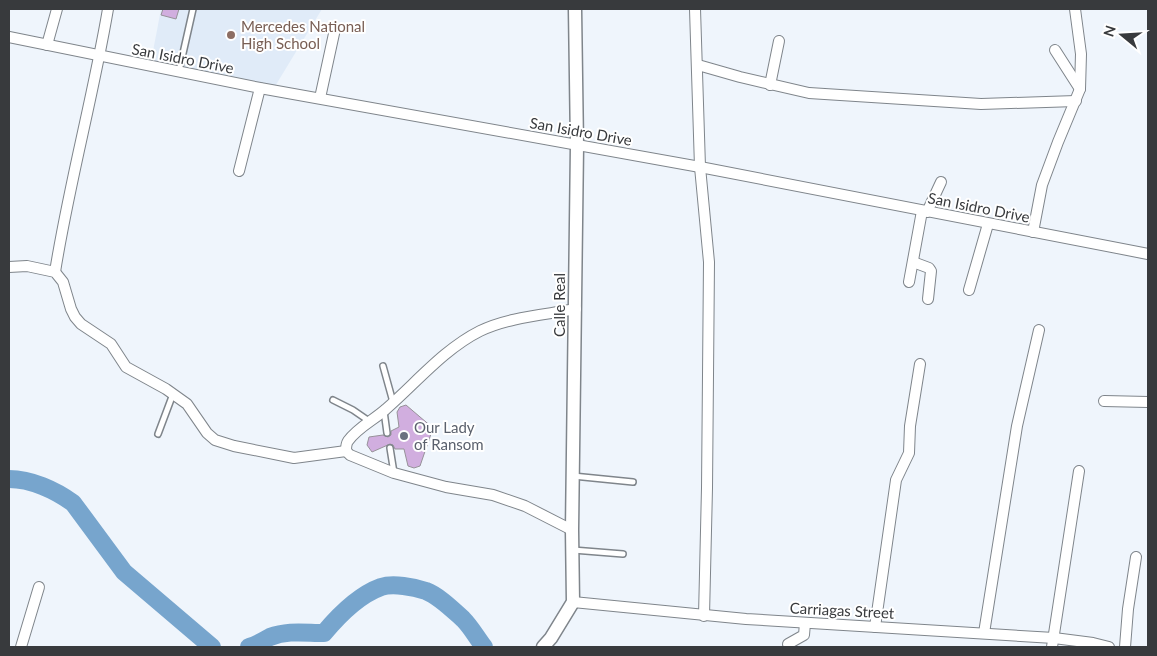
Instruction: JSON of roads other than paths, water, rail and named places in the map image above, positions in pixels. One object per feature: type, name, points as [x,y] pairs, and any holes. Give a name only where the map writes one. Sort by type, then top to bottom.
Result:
[{"type":"street","points":[[47,45],[56,9]]},
{"type":"street","points":[[55,272],[74,166],[100,56],[108,9]]},
{"type":"street","name":"Calle Real","points":[[573,602],[572,530],[577,146],[575,9]]},
{"type":"street","points":[[696,9],[700,167],[709,262],[708,452],[704,616]]},
{"type":"street","points":[[1033,232],[1042,185],[1080,89],[1081,54],[1074,9]]},
{"type":"street","points":[[320,98],[335,29]]},
{"type":"street","name":"San Isidro Drive","points":[[9,37],[260,88],[700,167],[1148,254]]},
{"type":"street","points":[[770,85],[779,41]]},
{"type":"street","points":[[1056,50],[1080,89]]},
{"type":"street","points":[[698,65],[770,85],[809,93],[939,103],[981,104],[1076,101]]},
{"type":"street","points":[[238,171],[260,88]]},
{"type":"street","points":[[910,282],[924,212],[941,182]]},
{"type":"street","points":[[969,290],[988,224]]},
{"type":"street","points":[[913,262],[929,268],[931,271],[928,299]]},
{"type":"street","points":[[9,267],[27,266],[55,272],[63,282],[75,318],[111,344],[126,367],[173,393],[187,404],[207,433],[215,440],[234,446],[294,458],[346,452],[394,473],[446,487],[493,495],[525,506],[572,530]]},
{"type":"street","points":[[346,452],[348,441],[368,421],[384,411],[446,354],[480,331],[524,318],[576,309]]},
{"type":"street","points":[[984,633],[1017,426],[1039,330]]},
{"type":"street","points":[[875,627],[896,480],[909,453],[910,426],[920,364]]},
{"type":"street","points":[[1104,401],[1148,402]]},
{"type":"street","points":[[1053,643],[1079,471]]},
{"type":"street","points":[[1126,647],[1128,609],[1136,557]]},
{"type":"street","points":[[22,647],[39,587]]},
{"type":"street","points":[[549,644],[573,602]]},
{"type":"street","name":"Carriagas Street","points":[[573,602],[704,616],[984,633],[1053,643],[1109,647]]},
{"type":"street","points":[[788,644],[804,635],[805,623]]},
{"type":"lane","points":[[179,72],[193,9]]},
{"type":"lane","points":[[382,366],[394,402]]},
{"type":"lane","points":[[158,434],[173,393]]},
{"type":"lane","points":[[333,400],[368,421]]},
{"type":"lane","points":[[384,411],[388,433]]},
{"type":"lane","points":[[390,448],[394,473]]},
{"type":"lane","points":[[573,476],[633,482]]},
{"type":"lane","points":[[572,550],[623,554]]},
{"type":"waterway","points":[[9,479],[17,479],[42,486],[73,503],[124,572],[212,647]]},
{"type":"waterway","points":[[249,647],[283,633],[324,633],[357,600],[381,587],[391,585],[416,588],[436,596],[463,619],[484,647]]},
{"type":"place","name":"Mercedes National High School","points":[[231,35]]},
{"type":"place","name":"Our Lady of Ransom","points":[[404,436]]}]
